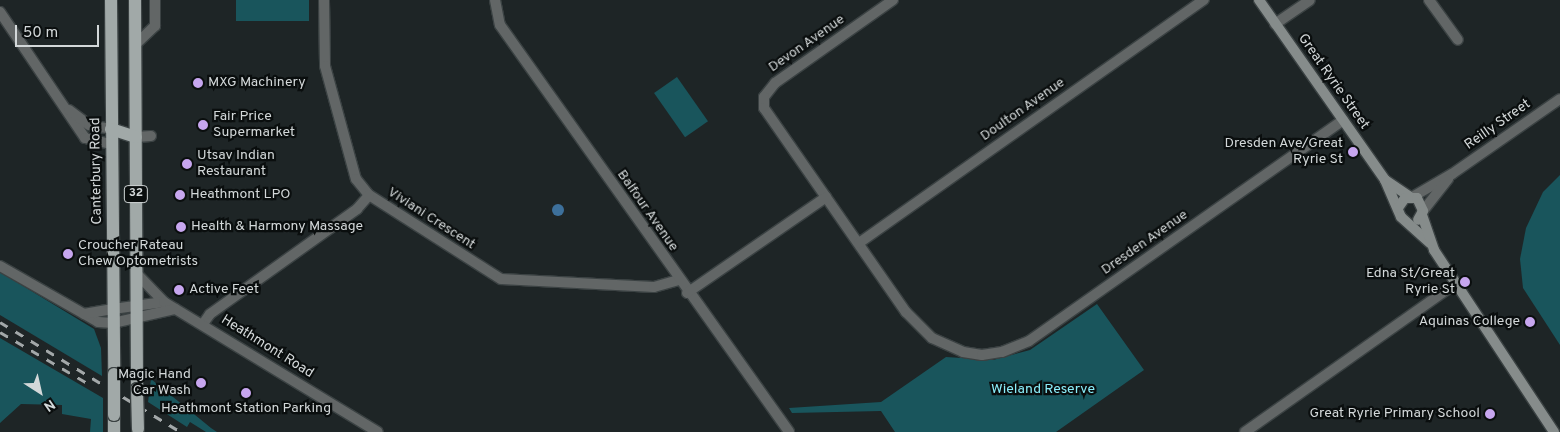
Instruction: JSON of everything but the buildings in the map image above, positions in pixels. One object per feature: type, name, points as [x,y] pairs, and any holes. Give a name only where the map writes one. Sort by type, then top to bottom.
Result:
[{"type":"main road","name":"Canterbury Road","points":[[111,0],[114,432]]},
{"type":"main road","name":"32","points":[[135,0],[138,431]]},
{"type":"main road","name":"Great Ryrie Street","points":[[1259,0],[1385,180],[1398,208]]},
{"type":"main road","points":[[111,128],[136,137]]},
{"type":"main road","points":[[112,144],[136,137]]},
{"type":"main road","name":"Great Ryrie Street","points":[[1385,180],[1411,196]]},
{"type":"main road","points":[[1430,243],[1422,203],[1411,196],[1398,208],[1404,220],[1430,243],[1455,284],[1554,432]]},
{"type":"main road","points":[[1404,220],[1413,222],[1423,213]]},
{"type":"street","points":[[135,45],[155,26],[155,0]]},
{"type":"street","name":"Viviani Crescent","points":[[324,0],[325,66],[356,179],[369,195],[501,279],[654,287],[678,280]]},
{"type":"street","name":"Balfour Avenue","points":[[495,0],[500,25],[687,293],[788,432]]},
{"type":"street","name":"Devon Avenue","points":[[859,243],[766,114],[764,97],[775,83],[893,0]]},
{"type":"street","name":"Doulton Avenue","points":[[859,243],[1204,0]]},
{"type":"street","points":[[1275,24],[1310,0]]},
{"type":"street","points":[[1429,0],[1458,40]]},
{"type":"street","points":[[0,12],[68,110],[85,138],[112,144]]},
{"type":"street","name":"Reilly Street","points":[[1411,196],[1452,174],[1560,99]]},
{"type":"street","points":[[68,110],[89,125],[111,128]]},
{"type":"street","name":"Dresden Avenue","points":[[859,243],[918,326],[932,338],[951,348],[982,355],[1002,352],[1030,341],[1343,120]]},
{"type":"street","points":[[85,138],[89,125]]},
{"type":"street","points":[[136,137],[151,136]]},
{"type":"street","name":"Reilly Street","points":[[1423,213],[1452,174]]},
{"type":"street","points":[[203,324],[210,314],[357,209],[369,195]]},
{"type":"street","points":[[687,293],[826,197]]},
{"type":"street","points":[[0,266],[98,322],[113,323],[164,302]]},
{"type":"street","name":"Heathmont Road","points":[[137,274],[164,302],[378,432]]},
{"type":"street","points":[[1245,432],[1455,284]]},
{"type":"street","points":[[83,314],[113,309],[137,312],[175,309]]},
{"type":"green space","points":[[236,0],[309,0],[309,21],[236,21]]},
{"type":"green space","points":[[677,77],[708,121],[685,137],[654,93]]},
{"type":"green space","points":[[1560,175],[1560,345],[1523,288],[1520,259],[1526,228],[1543,192]]},
{"type":"green space","points":[[0,272],[94,329],[101,348],[102,376],[0,315]]},
{"type":"green space","name":"Wieland Reserve","points":[[1097,304],[1144,370],[1056,432],[895,432],[881,411],[792,413],[789,408],[881,402],[946,357],[993,360],[1030,350]]},
{"type":"green space","points":[[0,338],[103,398],[103,432],[90,432],[91,419],[62,414],[62,405],[21,404],[0,423]]},
{"type":"green space","points":[[151,379],[217,432],[206,432],[190,422],[187,427],[148,402]]},
{"type":"shaded area","points":[[558,204],[564,210],[558,216],[552,210]]},
{"type":"railway","points":[[0,322],[181,432]]},
{"type":"railway","points":[[0,332],[89,384]]},
{"type":"place","name":"MXG Machinery","points":[[198,83]]},
{"type":"place","name":"Fair Price Supermarket","points":[[203,125]]},
{"type":"place","name":"Dresden Ave/Great Ryrie St","points":[[1353,152]]},
{"type":"place","name":"Utsav Indian Restaurant","points":[[187,164]]},
{"type":"place","name":"Heathmont LPO","points":[[180,195]]},
{"type":"place","name":"Health & Harmony Massage","points":[[181,227]]},
{"type":"place","name":"Croucher Rateau Chew Optometrists","points":[[68,254]]},
{"type":"place","name":"Edna St/Great Ryrie St","points":[[1465,282]]},
{"type":"place","name":"Active Feet","points":[[179,290]]},
{"type":"place","name":"Aquinas College","points":[[1530,322]]},
{"type":"place","name":"Magic Hand Car Wash","points":[[201,383]]},
{"type":"place","name":"Heathmont Station Parking","points":[[246,393]]},
{"type":"place","name":"Great Ryrie Primary School","points":[[1490,414]]}]
